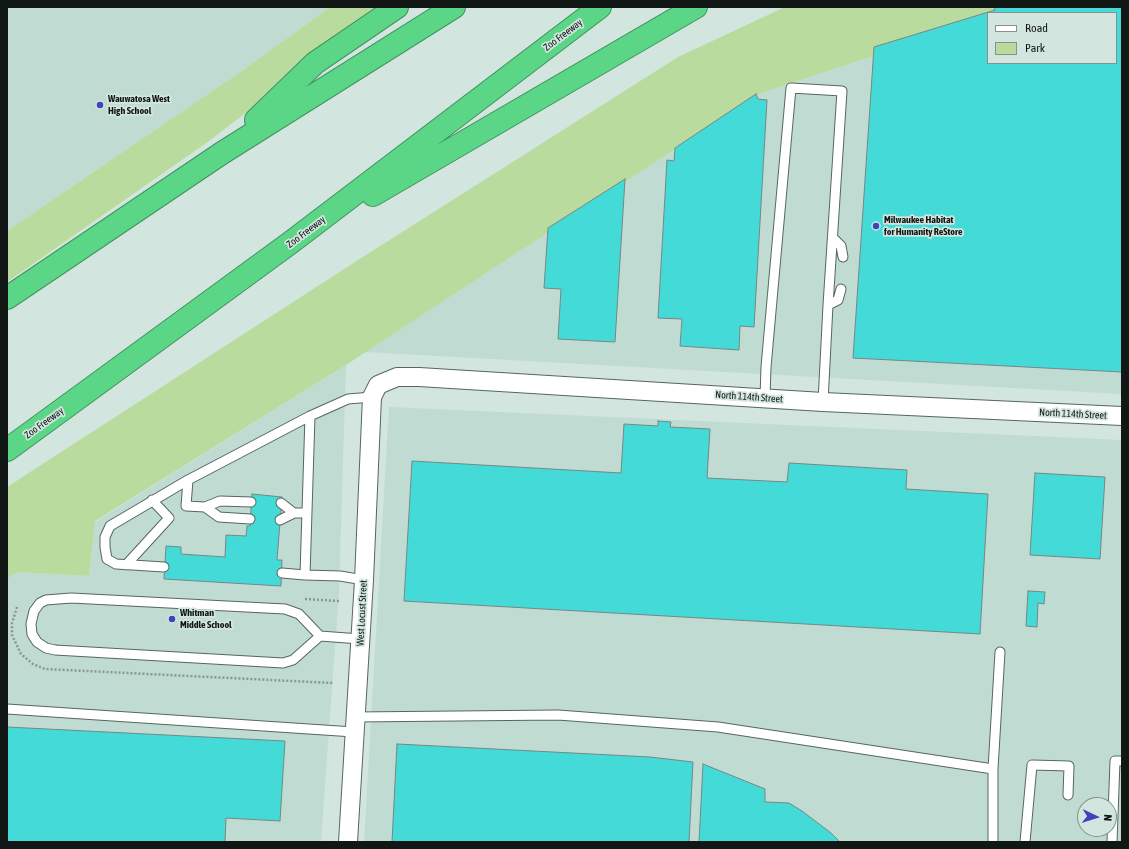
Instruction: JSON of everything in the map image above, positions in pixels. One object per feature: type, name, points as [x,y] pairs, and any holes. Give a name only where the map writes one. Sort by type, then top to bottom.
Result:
[{"type":"highway","points":[[222,153],[315,63],[397,7]]},
{"type":"highway","points":[[7,298],[222,153],[454,7]]},
{"type":"highway","name":"Zoo Freeway","points":[[7,450],[290,243],[600,7]]},
{"type":"highway","points":[[290,243],[696,7]]},
{"type":"street","name":"North 114th Street","points":[[375,391],[397,377],[418,377],[823,402],[1122,416]]},
{"type":"street","name":"West Locust Street","points":[[348,842],[375,391]]},
{"type":"lane","points":[[765,398],[766,367],[791,88],[842,91],[823,402]]},
{"type":"lane","points":[[833,238],[841,246],[843,257]]},
{"type":"lane","points":[[828,305],[838,300],[841,289]]},
{"type":"lane","points":[[164,567],[116,564],[107,559],[104,547],[105,537],[110,526],[188,480],[310,416],[348,399],[375,391]]},
{"type":"lane","points":[[305,575],[310,416]]},
{"type":"lane","points":[[188,480],[186,506],[205,507],[220,501],[251,502]]},
{"type":"lane","points":[[126,565],[169,518],[152,500]]},
{"type":"lane","points":[[281,504],[294,513]]},
{"type":"lane","points":[[205,507],[219,517],[250,519]]},
{"type":"lane","points":[[280,520],[294,513],[307,513]]},
{"type":"lane","points":[[282,574],[340,576],[364,580]]},
{"type":"lane","points":[[320,636],[293,660],[283,663],[55,650],[46,648],[37,642],[32,634],[31,624],[34,611],[40,603],[46,600],[71,598],[286,609],[299,614],[320,636],[360,638]]},
{"type":"lane","points":[[993,842],[993,769],[1000,652]]},
{"type":"lane","points":[[7,710],[355,725],[558,715],[718,726],[993,769]]},
{"type":"lane","points":[[1112,842],[1115,761],[1122,761]]},
{"type":"lane","points":[[1025,842],[1032,765],[1069,766],[1068,795]]},
{"type":"path","points":[[299,598],[339,601]]},
{"type":"path","points":[[20,604],[16,610],[12,624],[12,635],[21,654],[33,664],[45,669],[333,683]]},
{"type":"shaded area","name":"Wauwatosa West High School","points":[[7,7],[330,7],[246,68],[7,231]]},
{"type":"shaded area","points":[[1021,7],[1122,7],[1122,394],[365,352],[759,94],[987,18],[987,64],[1117,64],[1117,12]]},
{"type":"shaded area","points":[[346,365],[339,592],[321,842],[7,842],[7,579],[17,572],[89,576],[95,522]]},
{"type":"shaded area","points":[[389,407],[1122,440],[1122,842],[364,842]]},
{"type":"green space","points":[[330,7],[384,7],[209,141],[7,282],[7,231],[246,68]]},
{"type":"green space","points":[[785,7],[1021,7],[987,12],[987,18],[759,94],[346,365],[95,521],[89,576],[17,572],[7,579],[7,487],[355,262],[678,57]]},
{"type":"building","points":[[994,7],[1122,7],[1122,372],[853,358],[874,47],[987,12],[987,64],[1117,64],[1117,12],[988,12],[995,10]]},
{"type":"building","points":[[756,94],[758,99],[767,100],[754,327],[740,326],[739,350],[680,346],[682,319],[658,318],[667,160],[674,161],[675,148]]},
{"type":"building","points":[[625,179],[615,342],[558,339],[561,289],[544,288],[548,228]]},
{"type":"building","points":[[658,421],[671,422],[670,427],[710,429],[707,478],[787,482],[789,463],[907,470],[906,489],[988,494],[980,634],[404,601],[412,461],[621,473],[624,424],[658,426]]},
{"type":"building","points":[[1035,473],[1105,477],[1100,559],[1030,555]]},
{"type":"building","points":[[252,494],[282,497],[277,560],[282,560],[281,586],[164,579],[166,546],[181,547],[181,554],[225,557],[226,535],[246,536],[247,526],[250,526]]},
{"type":"building","points":[[1028,591],[1045,592],[1044,604],[1038,603],[1037,627],[1026,626]]},
{"type":"building","points":[[7,727],[285,741],[280,821],[226,818],[225,842],[7,842]]},
{"type":"building","points":[[397,744],[650,757],[693,762],[689,842],[392,842]]},
{"type":"building","points":[[703,764],[765,789],[765,802],[789,803],[831,833],[840,842],[699,842]]},
{"type":"place","name":"Wauwatosa West High School","points":[[100,105]]},
{"type":"place","name":"Milwaukee Habitat for Humanity ReStore","points":[[876,226]]},
{"type":"place","name":"Whitman Middle School","points":[[172,619]]}]
